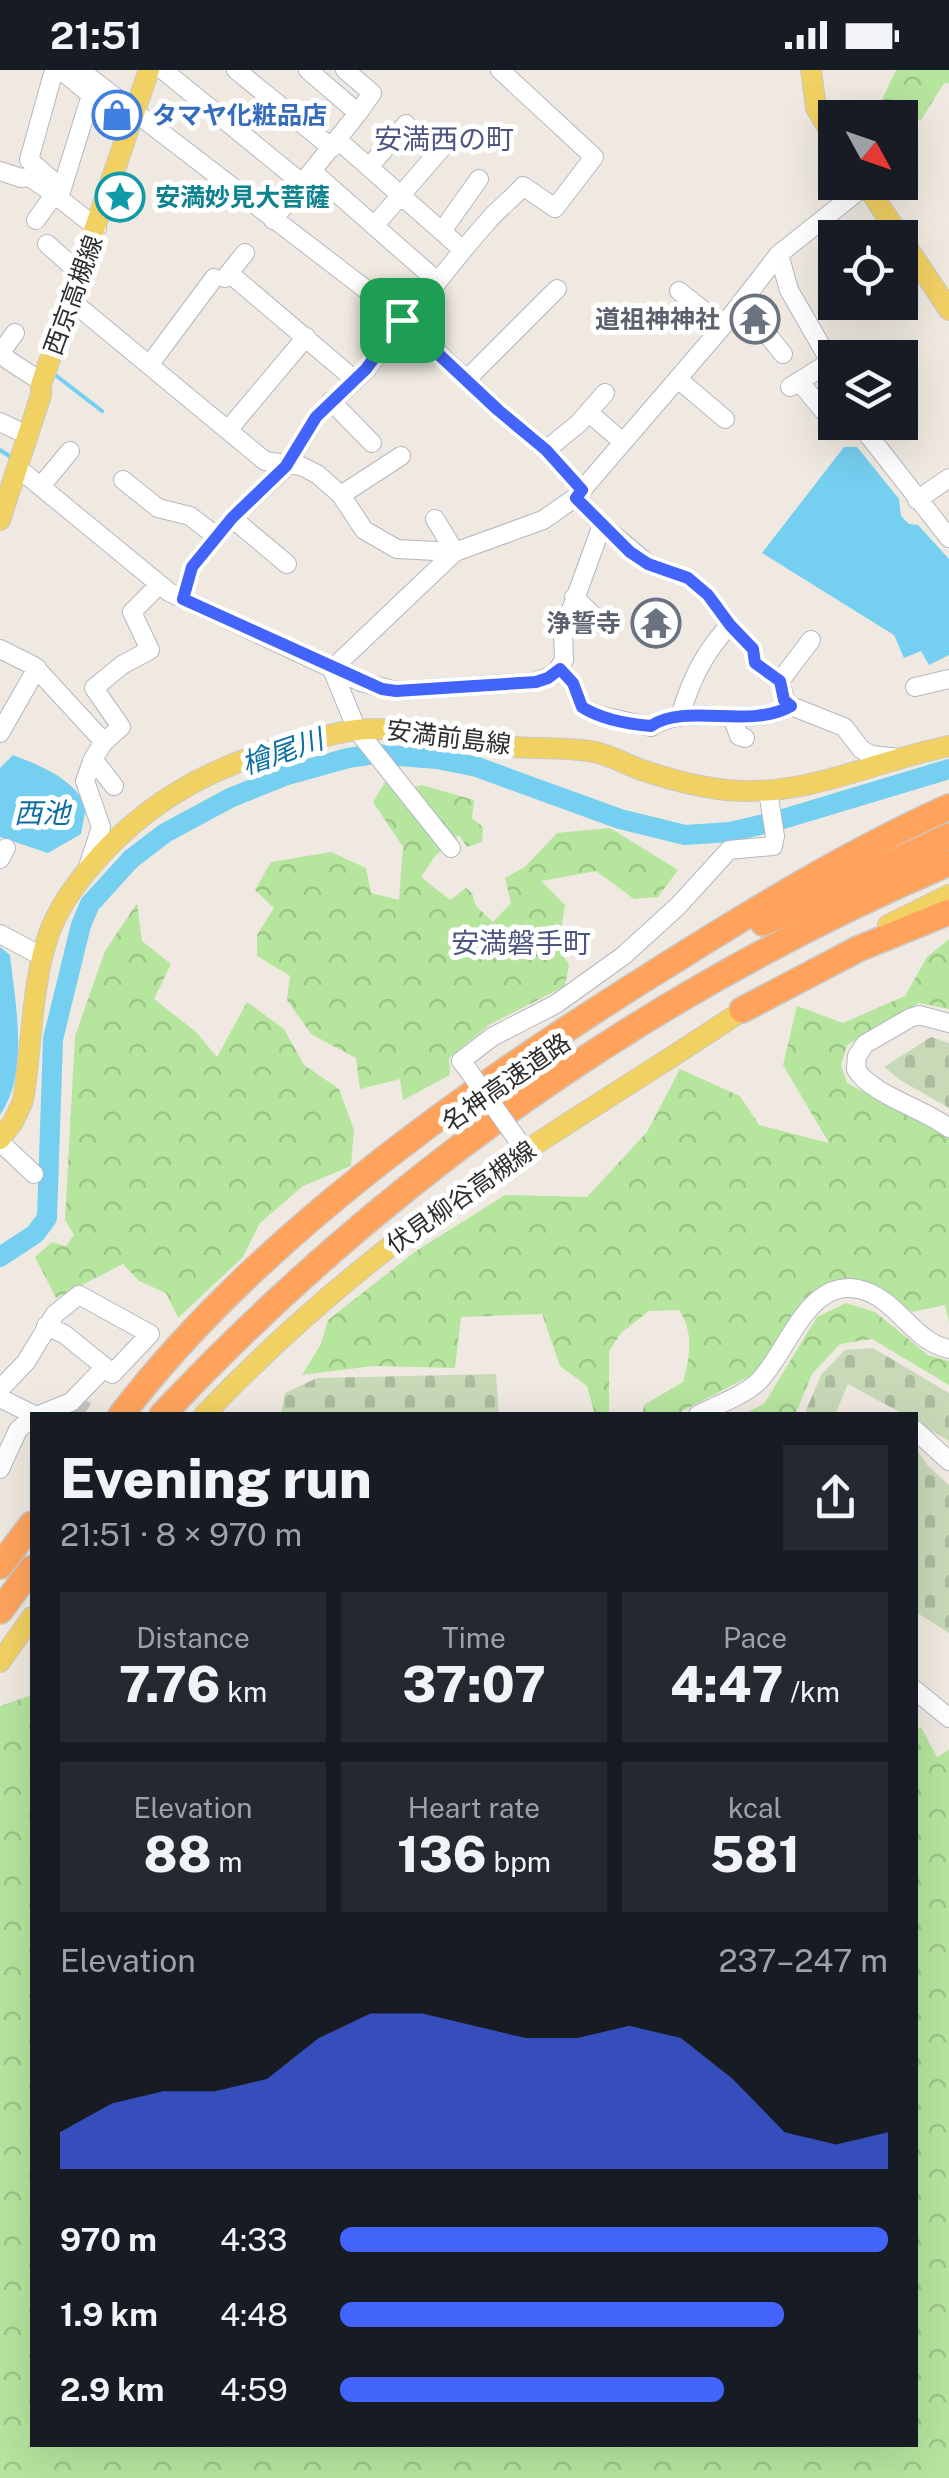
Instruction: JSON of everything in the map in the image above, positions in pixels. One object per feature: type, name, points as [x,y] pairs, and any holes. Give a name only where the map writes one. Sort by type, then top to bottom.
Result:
[{"type":"highway","points":[[125,1412],[154,1372],[220,1304],[354,1184],[432,1123],[584,1017],[724,929],[858,850],[949,806]]},
{"type":"highway","name":"名神高速道路","points":[[126,1412],[295,1247],[438,1130],[515,1075],[664,978],[740,936],[829,890],[949,836]]},
{"type":"highway","name":"名神高速道路","points":[[165,1412],[232,1341],[314,1265],[487,1125],[660,1010],[822,919],[949,865]]},
{"type":"highway","points":[[742,1010],[858,949],[949,912]]},
{"type":"highway","points":[[0,1566],[30,1527]]},
{"type":"highway","points":[[0,1611],[30,1571]]},
{"type":"main road","name":"西京高槻線","points":[[0,520],[42,382],[149,70]]},
{"type":"main road","points":[[812,70],[818,111]]},
{"type":"main road","points":[[876,200],[949,310]]},
{"type":"main road","name":"安満前島線","points":[[0,1140],[23,1100],[43,956],[53,924],[88,870],[130,824],[192,781],[280,747],[394,729],[499,746],[552,746],[594,752],[655,774],[769,797],[949,746]]},
{"type":"main road","name":"伏見柳谷高槻線","points":[[207,1412],[279,1340],[356,1273],[522,1146],[813,962],[949,895]]},
{"type":"main road","name":"伏見柳谷高槻線","points":[[742,1010],[949,924]]},
{"type":"main road","points":[[0,1662],[30,1620]]},
{"type":"street","points":[[36,220],[58,193],[91,95],[58,70],[28,160],[58,193],[97,228]]},
{"type":"street","points":[[80,70],[405,322],[546,450],[602,525],[648,564],[688,578],[708,595],[753,649],[755,663],[780,681],[784,700],[791,706],[844,727],[860,750],[900,758]]},
{"type":"street","points":[[163,70],[374,226],[437,280]]},
{"type":"street","points":[[236,70],[369,168],[463,250]]},
{"type":"street","points":[[308,70],[358,114]]},
{"type":"street","points":[[273,220],[372,93],[345,70]]},
{"type":"street","points":[[183,599],[192,567],[216,536],[286,466],[316,417],[355,380],[492,215],[513,210],[523,186],[555,208],[594,157],[500,70]]},
{"type":"street","points":[[369,168],[406,124]]},
{"type":"street","points":[[374,226],[441,150]]},
{"type":"street","points":[[0,171],[29,177],[58,193]]},
{"type":"street","points":[[442,231],[479,180]]},
{"type":"street","points":[[74,303],[265,460],[301,466],[317,474],[342,495],[364,530],[397,549],[455,552],[543,520],[579,494],[723,326],[779,254],[845,200]]},
{"type":"street","points":[[47,244],[81,274]]},
{"type":"street","points":[[150,364],[245,253]]},
{"type":"street","points":[[779,254],[789,290],[818,341]]},
{"type":"street","points":[[223,276],[306,337],[355,380]]},
{"type":"street","points":[[467,379],[558,289]]},
{"type":"street","points":[[679,291],[723,326]]},
{"type":"street","points":[[741,302],[783,354]]},
{"type":"street","points":[[15,333],[0,351],[42,382]]},
{"type":"street","points":[[228,430],[306,337]]},
{"type":"street","points":[[818,373],[794,384],[818,409]]},
{"type":"street","points":[[678,379],[725,420]]},
{"type":"street","points":[[546,450],[604,392]]},
{"type":"street","points":[[331,402],[372,444]]},
{"type":"street","points":[[588,412],[623,442]]},
{"type":"street","points":[[0,422],[28,435]]},
{"type":"street","points":[[872,440],[949,538]]},
{"type":"street","points":[[41,486],[70,451]]},
{"type":"street","points":[[342,495],[400,456]]},
{"type":"street","points":[[18,468],[159,585],[332,669],[396,691],[536,682],[560,669],[564,660],[563,632],[602,525]]},
{"type":"street","points":[[917,500],[949,478]]},
{"type":"street","points":[[123,480],[158,508],[190,516],[216,536]]},
{"type":"street","points":[[232,518],[286,564]]},
{"type":"street","points":[[436,519],[455,552]]},
{"type":"street","points":[[332,669],[455,552]]},
{"type":"street","points":[[88,870],[102,827],[85,781],[104,742],[121,727],[94,688],[122,665],[150,650],[132,612],[159,585]]},
{"type":"street","points":[[574,597],[602,624]]},
{"type":"street","points":[[680,716],[698,668],[712,644],[730,625]]},
{"type":"street","points":[[780,681],[811,640]]},
{"type":"street","points":[[0,650],[13,653],[36,668],[104,742]]},
{"type":"street","points":[[0,733],[36,668]]},
{"type":"street","points":[[332,669],[360,734],[450,848]]},
{"type":"street","points":[[560,669],[573,683],[582,707],[598,715],[651,726],[662,719],[680,716],[732,717],[780,712],[791,706]]},
{"type":"street","points":[[914,687],[949,679]]},
{"type":"street","points":[[732,717],[739,736],[745,738]]},
{"type":"street","points":[[93,759],[114,786]]},
{"type":"street","points":[[522,1146],[461,1060],[492,1037],[556,1004],[624,956],[678,906],[729,850],[773,846],[769,797]]},
{"type":"street","points":[[0,934],[43,956]]},
{"type":"street","points":[[949,1023],[919,1015],[910,1018],[865,1044],[856,1056],[856,1069],[870,1084],[931,1114],[949,1128]]},
{"type":"street","points":[[0,1140],[34,1174]]},
{"type":"street","points":[[704,1412],[755,1385],[772,1366],[806,1312],[823,1294],[845,1288],[870,1292],[931,1346],[949,1350]]},
{"type":"street","points":[[0,1389],[26,1362],[46,1326],[79,1295],[150,1334],[112,1374],[64,1334],[46,1326]]},
{"type":"street","points":[[44,1412],[78,1397],[104,1367]]},
{"type":"street","points":[[0,1398],[30,1413]]},
{"type":"street","points":[[0,1469],[18,1430],[30,1420]]},
{"type":"street","points":[[918,1433],[949,1461]]},
{"type":"street","points":[[918,1692],[949,1718]]},
{"type":"green space","points":[[896,70],[949,70],[949,83],[944,83],[921,120],[918,100],[882,100]]},
{"type":"green space","points":[[385,782],[400,792],[422,785],[474,800],[472,818],[483,827],[482,842],[467,847],[459,835],[435,856],[421,877],[450,900],[466,888],[476,906],[493,922],[511,903],[505,878],[525,867],[557,833],[610,828],[678,870],[658,897],[634,899],[596,871],[541,881],[565,905],[558,948],[569,965],[565,986],[489,1025],[449,1058],[450,1075],[403,1100],[400,1079],[360,1089],[356,1058],[311,1034],[287,1000],[290,976],[257,956],[257,935],[274,908],[255,890],[271,862],[331,852],[366,868],[371,893],[399,900],[403,847],[373,802]]},
{"type":"green space","points":[[137,903],[142,941],[171,964],[154,999],[195,1031],[217,1057],[247,1002],[284,1029],[304,1065],[339,1089],[354,1130],[351,1166],[303,1186],[260,1223],[243,1257],[178,1318],[166,1293],[139,1281],[123,1264],[56,1298],[35,1257],[52,1242],[66,1246],[74,1235],[65,1220],[75,1036],[105,951]]},
{"type":"green space","points":[[949,939],[949,1009],[919,1003],[847,1045],[841,1065],[847,1083],[949,1137],[949,1322],[945,1305],[912,1312],[875,1285],[853,1282],[814,1290],[802,1301],[762,1365],[750,1376],[681,1412],[643,1412],[644,1405],[683,1382],[689,1345],[687,1327],[679,1310],[649,1311],[621,1333],[609,1351],[609,1412],[594,1412],[587,1386],[560,1366],[542,1314],[461,1317],[455,1368],[373,1366],[302,1375],[321,1344],[328,1320],[416,1251],[505,1195],[587,1197],[647,1132],[680,1069],[740,1096],[759,1125],[829,1143],[783,1065],[797,1006],[843,1023],[905,996],[927,957]]},
{"type":"green space","points":[[931,1037],[949,1043],[949,1108],[884,1067]]},
{"type":"green space","points":[[846,1303],[875,1312],[928,1355],[949,1361],[949,1385],[872,1339],[840,1344],[812,1374],[796,1412],[747,1412],[764,1404],[817,1317]]},
{"type":"green space","points":[[873,1348],[949,1393],[949,1441],[918,1423],[918,1412],[899,1412],[848,1384],[836,1412],[805,1412],[821,1375],[845,1350]]},
{"type":"green space","points":[[496,1374],[499,1412],[282,1412],[285,1393],[317,1378]]},
{"type":"green space","points":[[918,1452],[949,1485],[949,1633],[919,1614]]},
{"type":"green space","points":[[30,1696],[30,2447],[918,2447],[921,1727],[937,1757],[949,1750],[949,2478],[0,2478],[0,1706]]},
{"type":"water","points":[[844,447],[857,447],[899,499],[901,516],[909,524],[918,525],[949,559],[949,655],[929,665],[921,651],[904,658],[894,635],[762,553]]},
{"type":"water","name":"西池","points":[[13,755],[55,774],[81,797],[86,807],[81,834],[48,853],[0,837],[0,768]]},
{"type":"water","points":[[0,947],[10,955],[18,1058],[9,1098],[0,1115]]},
{"type":"waterway","points":[[54,374],[102,411]]},
{"type":"waterway","points":[[0,450],[14,459]]},
{"type":"waterway","name":"檜尾川","points":[[0,1257],[35,1234],[47,1218],[53,1039],[81,925],[90,904],[131,859],[165,833],[230,798],[287,775],[348,758],[375,754],[437,759],[477,767],[620,819],[685,835],[730,832],[773,822],[949,769]]},
{"type":"tunnel","points":[[71,1402],[88,1412]]},
{"type":"place","name":"タマヤ化粧品店","points":[[117,115]]},
{"type":"place","name":"安満妙見大菩薩","points":[[120,197]]},
{"type":"place","name":"道祖神神社","points":[[755,319]]},
{"type":"place","name":"浄誓寺","points":[[656,623]]},
{"type":"district","name":"安満西の町","points":[[444,138]]},
{"type":"district","name":"安満磐手町","points":[[521,942]]},
{"type":"route","points":[[402,320],[546,450],[582,490],[576,498],[630,552],[648,564],[688,578],[708,595],[753,649],[755,663],[780,681],[784,700],[791,706],[758,716],[680,716],[662,719],[651,726],[632,724],[582,707],[573,683],[560,669],[536,682],[382,689],[183,599],[192,567],[216,536],[286,466],[316,417],[366,369],[402,320]]}]
